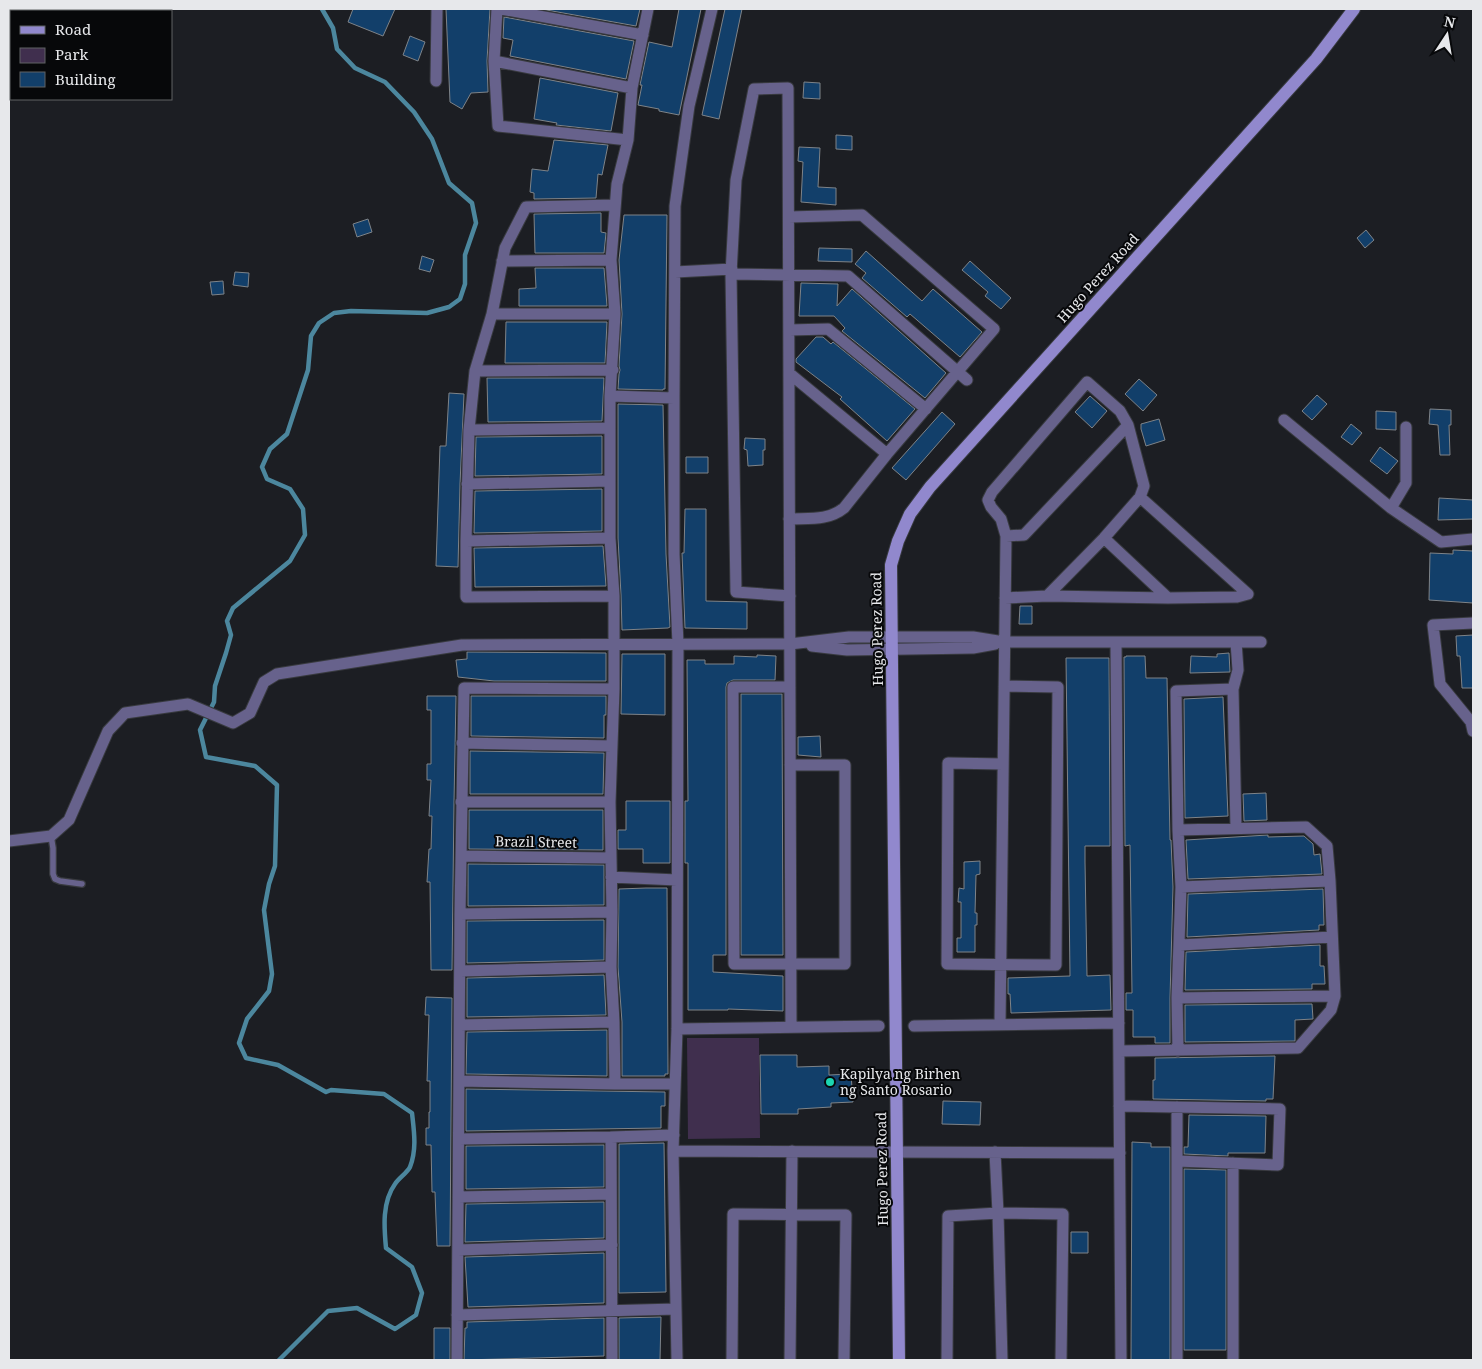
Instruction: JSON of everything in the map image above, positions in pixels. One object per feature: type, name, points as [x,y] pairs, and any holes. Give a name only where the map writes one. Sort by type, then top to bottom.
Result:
[{"type":"street","points":[[436,9],[436,81]]},
{"type":"street","points":[[497,9],[494,61],[498,126],[628,140]]},
{"type":"street","points":[[501,9],[643,35]]},
{"type":"street","points":[[615,1084],[610,802],[614,689],[614,596],[610,538],[610,396],[615,314],[611,260],[617,184],[628,140],[632,88],[648,9]]},
{"type":"street","points":[[677,1360],[673,1151],[677,1029],[678,880],[678,644],[674,554],[675,206],[689,106],[712,9]]},
{"type":"street","name":"Hugo Perez Road","points":[[899,1360],[891,565],[898,541],[910,514],[930,487],[1316,59],[1354,9]]},
{"type":"street","points":[[494,61],[632,88]]},
{"type":"street","points":[[790,596],[736,592],[732,272],[736,180],[754,89],[788,88],[790,519],[791,1027]]},
{"type":"street","points":[[614,596],[466,597],[466,541],[469,430],[475,371],[492,314],[505,248],[526,207],[615,205]]},
{"type":"street","points":[[789,217],[862,214],[994,330],[963,376],[926,409],[844,508],[836,514],[825,518],[790,519]]},
{"type":"street","points":[[502,261],[611,260]]},
{"type":"street","points":[[675,272],[848,276],[963,376]]},
{"type":"street","points":[[492,314],[615,314]]},
{"type":"street","points":[[789,330],[828,329],[926,409]]},
{"type":"street","points":[[475,371],[612,370]]},
{"type":"street","points":[[789,373],[887,454]]},
{"type":"street","points":[[1000,1024],[1006,536],[1001,519],[988,500],[992,492],[1086,382],[1120,410],[1128,425],[1144,486],[1140,497],[1104,538],[1047,596]]},
{"type":"street","points":[[610,396],[674,398]]},
{"type":"street","points":[[1284,420],[1391,508],[1440,542],[1473,539]]},
{"type":"street","points":[[1006,536],[1024,534],[1128,425]]},
{"type":"street","points":[[1391,508],[1406,483],[1406,427]]},
{"type":"street","points":[[469,430],[610,428]]},
{"type":"street","points":[[467,484],[610,481]]},
{"type":"street","points":[[1005,598],[1047,596],[1237,597],[1248,594],[1140,497]]},
{"type":"street","points":[[466,541],[610,538]]},
{"type":"street","points":[[1104,538],[1168,598]]},
{"type":"street","points":[[1473,623],[1433,624],[1440,684],[1471,722],[1473,731]]},
{"type":"street","points":[[9,841],[51,836],[69,820],[108,731],[125,713],[188,704],[234,723],[250,713],[264,682],[277,674],[462,645],[790,644],[848,650],[892,643],[973,648],[1004,642],[1261,642]]},
{"type":"street","points":[[1116,642],[1121,1360]]},
{"type":"street","points":[[1236,642],[1238,670],[1233,689],[1236,828]]},
{"type":"street","points":[[1003,764],[948,763],[947,964],[1056,965],[1058,687],[1004,686]]},
{"type":"street","points":[[790,687],[733,687],[734,964],[846,964],[845,765],[790,765]]},
{"type":"street","points":[[457,1360],[461,802],[464,688],[614,689]]},
{"type":"street","points":[[1178,1051],[1177,998],[1181,887],[1178,830],[1176,691],[1233,689]]},
{"type":"street","points":[[462,743],[612,746]]},
{"type":"street","points":[[461,802],[610,802]]},
{"type":"street","points":[[1119,1051],[1298,1048],[1330,1010],[1335,996],[1330,881],[1326,846],[1306,827],[1178,830]]},
{"type":"street","name":"Brazil Street","points":[[461,856],[611,858]]},
{"type":"street","points":[[611,877],[678,880]]},
{"type":"street","points":[[1181,887],[1330,881]]},
{"type":"street","points":[[460,914],[612,912]]},
{"type":"street","points":[[1180,945],[1332,938]]},
{"type":"street","points":[[460,971],[612,968]]},
{"type":"street","points":[[1177,998],[1335,996]]},
{"type":"street","points":[[460,1025],[614,1022]]},
{"type":"street","points":[[914,1026],[1119,1023]]},
{"type":"street","points":[[677,1029],[879,1026]]},
{"type":"street","points":[[460,1081],[675,1084]]},
{"type":"street","points":[[1119,1106],[1280,1109],[1278,1165],[1177,1161]]},
{"type":"street","points":[[1177,1107],[1177,1360]]},
{"type":"street","points":[[459,1139],[674,1135]]},
{"type":"street","points":[[611,1137],[612,1360]]},
{"type":"street","points":[[673,1151],[1120,1153]]},
{"type":"street","points":[[790,1360],[792,1152]]},
{"type":"street","points":[[995,1152],[1002,1360]]},
{"type":"street","points":[[1233,1163],[1232,1360],[1237,1360]]},
{"type":"street","points":[[458,1197],[611,1194]]},
{"type":"street","points":[[947,1360],[948,1216],[998,1213],[1063,1214],[1061,1360]]},
{"type":"street","points":[[732,1360],[733,1214],[846,1215],[844,1360]]},
{"type":"street","points":[[458,1250],[612,1245]]},
{"type":"street","points":[[457,1315],[676,1308]]},
{"type":"lane","points":[[51,836],[53,874],[55,879],[82,884]]},
{"type":"green space","points":[[687,1038],[759,1038],[760,1138],[688,1139]]},
{"type":"building","points":[[353,9],[395,9],[383,36],[348,22]]},
{"type":"building","points":[[446,9],[490,9],[487,61],[488,92],[471,93],[462,109],[450,102]]},
{"type":"building","points":[[541,9],[640,9],[636,26]]},
{"type":"building","points":[[679,9],[701,9],[679,115],[638,105],[649,42],[672,47]]},
{"type":"building","points":[[725,9],[742,9],[719,119],[702,115]]},
{"type":"building","points":[[504,17],[634,41],[626,79],[510,56],[513,40],[503,38]]},
{"type":"building","points":[[410,36],[425,42],[418,61],[403,55]]},
{"type":"building","points":[[540,78],[618,93],[611,131],[556,125],[557,123],[534,119]]},
{"type":"building","points":[[804,82],[820,83],[820,99],[803,98]]},
{"type":"building","points":[[836,135],[852,136],[852,150],[836,149]]},
{"type":"building","points":[[554,140],[608,145],[602,175],[598,174],[596,198],[534,199],[534,193],[530,192],[532,169],[548,171]]},
{"type":"building","points":[[799,147],[820,148],[818,187],[836,188],[836,205],[801,202],[803,162],[798,161]]},
{"type":"building","points":[[601,213],[601,232],[606,233],[604,253],[535,253],[534,214]]},
{"type":"building","points":[[624,215],[667,215],[665,389],[663,390],[618,389],[622,314],[619,260]]},
{"type":"building","points":[[368,219],[372,232],[357,237],[353,224]]},
{"type":"building","points":[[1366,230],[1374,240],[1365,248],[1357,238]]},
{"type":"building","points":[[819,248],[852,249],[852,262],[818,261]]},
{"type":"building","points":[[866,251],[922,301],[933,289],[982,332],[960,357],[910,314],[907,317],[862,278],[866,273],[855,264]]},
{"type":"building","points":[[422,256],[434,260],[430,272],[419,269]]},
{"type":"building","points":[[970,261],[1011,298],[1001,309],[985,296],[988,292],[962,270]]},
{"type":"building","points":[[535,268],[604,268],[607,306],[519,306],[519,289],[536,288]]},
{"type":"building","points":[[235,272],[249,273],[248,287],[233,285]]},
{"type":"building","points":[[223,281],[224,294],[212,295],[210,282]]},
{"type":"building","points":[[801,283],[838,284],[837,306],[852,289],[946,373],[925,398],[842,331],[845,328],[834,316],[799,316]]},
{"type":"building","points":[[506,322],[607,322],[605,363],[505,363]]},
{"type":"building","points":[[816,337],[823,337],[831,344],[833,342],[915,409],[887,441],[840,399],[842,397],[796,362],[796,359]]},
{"type":"building","points":[[487,378],[604,378],[602,421],[488,422]]},
{"type":"building","points":[[1139,379],[1157,395],[1143,411],[1125,394]]},
{"type":"building","points":[[449,393],[464,394],[458,567],[436,566],[440,446],[446,446]]},
{"type":"building","points":[[1317,395],[1327,404],[1312,420],[1302,411]]},
{"type":"building","points":[[1090,396],[1107,411],[1092,428],[1075,412]]},
{"type":"building","points":[[618,404],[663,405],[666,554],[670,627],[668,628],[622,630],[618,538]]},
{"type":"building","points":[[1430,409],[1451,410],[1451,425],[1449,425],[1450,455],[1440,455],[1438,425],[1429,424]]},
{"type":"building","points":[[1376,411],[1396,412],[1396,430],[1376,429]]},
{"type":"building","points":[[942,412],[955,424],[906,480],[892,468]]},
{"type":"building","points":[[1159,419],[1165,440],[1146,446],[1141,424]]},
{"type":"building","points":[[1351,424],[1362,433],[1352,445],[1341,437]]},
{"type":"building","points":[[602,436],[602,474],[475,476],[476,437]]},
{"type":"building","points":[[745,438],[765,439],[763,465],[748,466],[747,450],[744,449]]},
{"type":"building","points":[[1380,447],[1398,461],[1387,474],[1370,461]]},
{"type":"building","points":[[686,457],[708,457],[708,473],[686,473]]},
{"type":"building","points":[[602,489],[602,531],[474,533],[475,491]]},
{"type":"building","points":[[1439,498],[1473,500],[1473,519],[1438,520]]},
{"type":"building","points":[[685,509],[706,509],[706,601],[747,602],[747,629],[685,628],[682,553],[684,553]]},
{"type":"building","points":[[603,546],[606,586],[475,587],[474,548]]},
{"type":"building","points":[[1453,550],[1473,551],[1473,603],[1429,600],[1430,553],[1453,554]]},
{"type":"building","points":[[1020,606],[1032,606],[1032,624],[1019,624]]},
{"type":"building","points":[[1473,635],[1473,688],[1462,688],[1460,656],[1457,656],[1456,636]]},
{"type":"building","points":[[467,652],[606,653],[606,681],[494,681],[458,677],[456,660],[467,659]]},
{"type":"building","points":[[1229,653],[1230,672],[1190,673],[1191,656],[1217,657],[1217,654]]},
{"type":"building","points":[[622,654],[665,654],[665,715],[621,714]]},
{"type":"building","points":[[757,655],[776,656],[775,680],[733,680],[727,683],[726,687],[726,955],[713,955],[713,972],[783,976],[783,1011],[688,1010],[688,863],[685,863],[685,801],[688,801],[687,660],[705,660],[705,664],[734,664],[734,656],[757,657]]},
{"type":"building","points":[[1145,656],[1146,678],[1167,678],[1170,840],[1173,887],[1170,1043],[1155,1043],[1155,1037],[1133,1037],[1133,1010],[1126,1010],[1126,993],[1132,993],[1130,845],[1125,846],[1124,657]]},
{"type":"building","points":[[1066,658],[1109,658],[1110,846],[1085,846],[1085,862],[1087,976],[1110,975],[1111,1010],[1011,1013],[1008,978],[1070,976]]},
{"type":"building","points":[[741,694],[782,694],[783,955],[741,955]]},
{"type":"building","points":[[427,696],[456,696],[452,970],[431,970],[430,882],[427,882],[432,816],[429,816],[431,780],[427,780],[427,764],[431,764],[431,710],[427,710]]},
{"type":"building","points":[[471,696],[606,696],[604,738],[471,736]]},
{"type":"building","points":[[1223,697],[1228,816],[1185,818],[1184,699]]},
{"type":"building","points":[[820,736],[821,757],[798,755],[798,737]]},
{"type":"building","points":[[470,751],[604,753],[603,794],[470,794]]},
{"type":"building","points":[[1266,793],[1267,820],[1244,821],[1243,794]]},
{"type":"building","points":[[626,801],[670,801],[670,863],[643,863],[643,849],[618,849],[618,830],[626,830]]},
{"type":"building","points":[[469,810],[603,810],[603,850],[469,849]]},
{"type":"building","points":[[1268,835],[1268,837],[1304,836],[1313,844],[1314,855],[1320,854],[1322,874],[1188,879],[1186,840]]},
{"type":"building","points":[[980,861],[980,874],[976,875],[975,913],[977,913],[977,925],[975,925],[975,952],[957,952],[957,938],[961,938],[961,902],[958,902],[959,888],[964,889],[964,862]]},
{"type":"building","points":[[468,864],[604,865],[604,905],[468,906]]},
{"type":"building","points":[[667,888],[668,1074],[665,1074],[665,1076],[622,1076],[622,1022],[618,967],[619,889]]},
{"type":"building","points":[[1323,889],[1324,925],[1319,925],[1319,930],[1187,937],[1188,894]]},
{"type":"building","points":[[604,920],[604,960],[467,963],[467,921]]},
{"type":"building","points":[[1320,945],[1320,966],[1324,966],[1325,984],[1312,984],[1312,989],[1185,990],[1186,952]]},
{"type":"building","points":[[604,975],[606,1015],[467,1017],[467,978]]},
{"type":"building","points":[[426,997],[452,998],[450,1246],[437,1246],[435,1192],[432,1192],[431,1145],[426,1145],[426,1128],[429,1128],[430,1112],[430,1081],[427,1081],[429,1015],[425,1015]]},
{"type":"building","points":[[1312,1004],[1313,1019],[1295,1020],[1295,1041],[1185,1042],[1185,1005]]},
{"type":"building","points":[[607,1030],[607,1076],[466,1074],[467,1032]]},
{"type":"building","points":[[760,1055],[797,1055],[797,1067],[829,1066],[829,1075],[851,1074],[853,1102],[831,1103],[831,1107],[798,1109],[798,1114],[761,1114]]},
{"type":"building","points":[[1275,1056],[1273,1099],[1266,1099],[1266,1101],[1153,1099],[1155,1058]]},
{"type":"building","points":[[466,1089],[665,1092],[665,1106],[661,1106],[661,1128],[466,1131]]},
{"type":"building","points":[[943,1101],[981,1102],[980,1125],[942,1124]]},
{"type":"building","points":[[1189,1115],[1266,1116],[1265,1153],[1228,1153],[1228,1156],[1184,1154],[1184,1147],[1188,1147]]},
{"type":"building","points":[[1132,1142],[1151,1143],[1151,1147],[1170,1147],[1170,1360],[1131,1360]]},
{"type":"building","points":[[664,1143],[666,1292],[619,1293],[619,1144]]},
{"type":"building","points":[[604,1145],[604,1187],[466,1189],[466,1146]]},
{"type":"building","points":[[1184,1169],[1226,1170],[1226,1350],[1184,1350]]},
{"type":"building","points":[[604,1202],[604,1238],[465,1242],[466,1204]]},
{"type":"building","points":[[1071,1232],[1088,1232],[1088,1253],[1071,1253]]},
{"type":"building","points":[[604,1253],[604,1303],[468,1307],[465,1257]]},
{"type":"building","points":[[661,1317],[660,1360],[619,1360],[619,1318]]},
{"type":"building","points":[[604,1318],[604,1356],[464,1360],[465,1328],[467,1328],[467,1322]]},
{"type":"building","points":[[434,1328],[450,1328],[450,1360],[434,1360]]},
{"type":"waterway","points":[[279,1360],[328,1311],[357,1308],[395,1329],[416,1315],[422,1293],[412,1267],[386,1248],[385,1223],[386,1207],[391,1191],[409,1169],[414,1154],[412,1113],[384,1094],[331,1090],[326,1092],[278,1065],[246,1058],[239,1043],[247,1019],[269,991],[272,974],[264,910],[275,866],[277,785],[255,766],[206,757],[200,730],[214,702],[215,686],[231,635],[227,621],[233,608],[290,561],[305,535],[303,509],[290,489],[267,479],[262,467],[270,449],[287,434],[308,370],[311,336],[319,323],[334,313],[351,311],[427,313],[449,307],[460,299],[465,284],[465,255],[476,223],[472,203],[449,183],[432,139],[414,112],[385,82],[355,68],[337,49],[333,28],[322,9]]},
{"type":"place","name":"Kapilya ng Birhen ng Santo Rosario","points":[[830,1082]]}]
